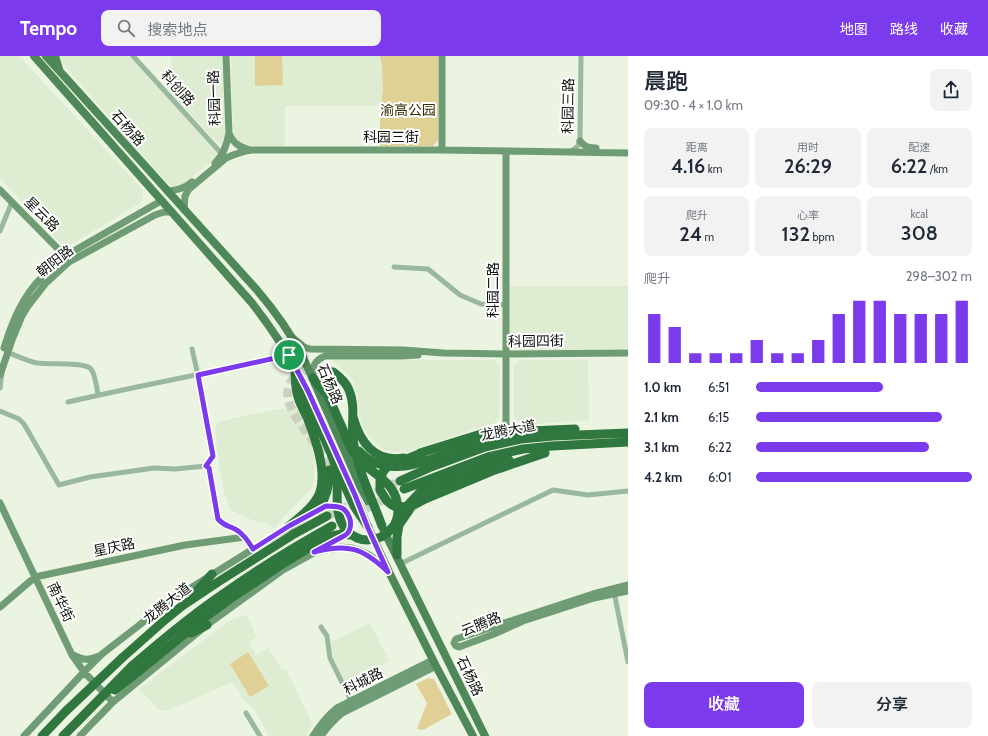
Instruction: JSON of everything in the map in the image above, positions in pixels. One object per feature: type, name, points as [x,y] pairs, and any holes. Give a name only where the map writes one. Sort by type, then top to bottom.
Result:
[{"type":"highway","points":[[289,526],[305,513],[320,493],[322,473],[312,432],[296,388],[295,367]]},
{"type":"highway","points":[[333,372],[342,379],[349,389],[352,398],[353,439],[360,467],[382,526]]},
{"type":"highway","points":[[300,378],[309,407],[335,466],[339,519],[350,535]]},
{"type":"highway","points":[[313,378],[328,396],[354,453],[369,469],[380,476],[394,492],[398,502],[398,515],[394,526]]},
{"type":"highway","points":[[353,417],[364,443],[374,452],[392,459],[424,452],[481,434],[506,429],[530,431]]},
{"type":"highway","points":[[342,427],[351,441],[366,458],[382,465],[395,467],[410,466],[427,461],[483,440],[530,431],[593,429],[628,433]]},
{"type":"highway","name":"龙腾大道","points":[[628,433],[553,436],[484,447],[431,467],[402,485],[488,457],[523,449],[628,442]]},
{"type":"highway","points":[[63,736],[87,712],[135,669],[206,621],[230,599],[327,537],[342,534],[360,539],[378,539],[388,534],[405,508],[422,491],[490,465],[509,460],[596,444]]},
{"type":"highway","points":[[424,452],[388,467],[383,472],[380,481],[380,490],[387,501],[392,505],[396,507],[412,506],[425,499],[492,471],[545,453]]},
{"type":"highway","points":[[318,510],[323,503],[329,488],[331,469],[343,482],[354,506],[368,528]]},
{"type":"highway","points":[[398,560],[397,537],[399,525],[412,506]]},
{"type":"highway","name":"龙腾大道","points":[[42,736],[122,658],[182,606],[294,534],[327,516]]},
{"type":"highway","name":"龙腾大道","points":[[135,669],[175,630],[225,592],[299,544],[332,526]]},
{"type":"highway","points":[[182,606],[212,574]]},
{"type":"main road","name":"石杨路","points":[[34,56],[252,302],[289,355],[308,391],[388,572],[473,736]]},
{"type":"main road","name":"石杨路","points":[[46,56],[262,295],[293,338],[313,378],[360,486],[382,526],[485,736]]},
{"type":"main road","points":[[55,56],[61,74]]},
{"type":"main road","points":[[314,552],[337,547],[355,549],[376,560],[388,572]]},
{"type":"street","name":"科创路","points":[[133,56],[222,154]]},
{"type":"street","name":"科园一路","points":[[226,56],[229,133],[232,140],[237,145],[252,150]]},
{"type":"street","points":[[442,56],[442,150]]},
{"type":"street","name":"科园三路","points":[[569,152],[577,147],[580,141],[581,56]]},
{"type":"street","points":[[168,191],[186,187],[218,160],[227,142],[229,133]]},
{"type":"street","points":[[580,141],[584,146],[590,148],[628,149]]},
{"type":"street","name":"科园三街","points":[[184,210],[185,196],[189,189],[226,158],[238,152],[252,150],[442,150],[628,153]]},
{"type":"street","name":"科园二路","points":[[506,151],[506,429]]},
{"type":"street","name":"星云路","points":[[0,190],[65,256]]},
{"type":"street","name":"朝阳路","points":[[0,360],[12,326],[23,302],[31,289],[51,268],[65,256],[162,201]]},
{"type":"street","points":[[0,231],[12,202]]},
{"type":"street","name":"朝阳路","points":[[1,372],[16,328],[22,316],[32,300],[45,284],[69,262],[155,215],[164,212],[171,212]]},
{"type":"street","points":[[132,218],[138,220],[136,226]]},
{"type":"street","points":[[394,267],[428,269],[460,295],[481,304],[506,305]]},
{"type":"street","name":"科园四街","points":[[293,338],[304,347],[310,349],[403,350],[444,353],[506,354],[628,353]]},
{"type":"street","points":[[0,411],[19,419],[24,424],[59,485],[90,477],[154,468],[175,469],[206,466],[213,456],[192,349]]},
{"type":"street","points":[[7,352],[37,363],[80,365],[90,368],[94,376],[98,395]]},
{"type":"street","name":"科园四街","points":[[313,378],[313,367],[315,362],[325,356],[402,356],[444,353]]},
{"type":"street","points":[[68,402],[289,355]]},
{"type":"street","points":[[0,388],[1,372]]},
{"type":"street","points":[[206,466],[209,468],[218,519],[222,524],[236,529],[245,537],[253,549]]},
{"type":"street","points":[[398,560],[553,490],[588,495],[628,491]]},
{"type":"street","name":"南华街","points":[[1,506],[72,655],[84,672],[113,702]]},
{"type":"street","points":[[24,736],[102,654],[173,599],[289,526],[318,510],[326,506],[331,506],[341,508],[346,512],[349,516],[350,527],[346,535],[283,570],[206,621],[113,702],[80,736]]},
{"type":"street","name":"星庆路","points":[[0,607],[34,577],[185,546],[245,537]]},
{"type":"street","name":"云腾路","points":[[628,585],[614,591],[594,598],[523,621],[459,647],[454,643],[456,639],[593,594],[614,591],[628,591]]},
{"type":"street","points":[[614,591],[628,662]]},
{"type":"street","points":[[320,627],[326,636],[330,658],[350,701]]},
{"type":"street","points":[[72,655],[82,660],[87,660],[102,654]]},
{"type":"street","name":"科城路","points":[[313,736],[326,717],[337,708],[435,663]]},
{"type":"street","name":"科城路","points":[[321,736],[333,720],[342,713],[435,663]]},
{"type":"street","points":[[246,713],[260,736]]},
{"type":"shaded area","points":[[0,56],[19,56],[143,190],[142,202],[69,246],[61,244],[0,178]]},
{"type":"shaded area","points":[[59,56],[129,56],[218,153],[215,159],[179,187],[171,187],[62,63]]},
{"type":"shaded area","points":[[171,56],[222,56],[225,132],[224,139],[220,145],[175,98],[172,90]]},
{"type":"shaded area","points":[[231,56],[380,56],[383,91],[380,106],[285,106],[285,146],[253,146],[240,142],[236,138],[233,128]]},
{"type":"shaded area","points":[[510,286],[628,286],[628,349],[517,350],[509,342]]},
{"type":"shaded area","points":[[332,360],[495,361],[500,367],[498,420],[493,424],[410,451],[395,452],[384,450],[371,439],[361,424],[357,393],[353,381]]},
{"type":"shaded area","points":[[520,360],[588,360],[589,420],[534,424],[520,423],[514,417],[514,366]]},
{"type":"shaded area","points":[[280,409],[298,409],[310,434],[315,462],[313,486],[274,528],[267,523],[254,521],[231,510],[224,493],[215,429],[219,422]]},
{"type":"shaded area","points":[[247,615],[256,636],[249,643],[256,655],[268,648],[282,670],[286,669],[312,723],[306,736],[269,736],[255,710],[244,700],[232,682],[169,710],[159,710],[139,689],[231,620]]},
{"type":"shaded area","points":[[370,623],[389,661],[345,683],[333,658],[331,642]]},
{"type":"green space","points":[[255,56],[282,56],[283,85],[255,86]]},
{"type":"green space","name":"渝高公园","points":[[380,56],[438,56],[438,140],[433,146],[380,146],[380,106],[383,91]]},
{"type":"green space","points":[[248,652],[269,686],[250,697],[230,664]]},
{"type":"green space","points":[[428,678],[434,679],[452,714],[423,730],[417,729],[427,703],[416,684]]},
{"type":"tunnel","points":[[333,372],[320,369],[302,371],[291,382],[288,390],[288,398],[295,415],[333,468]]},
{"type":"tunnel","points":[[327,516],[400,481]]},
{"type":"tunnel","points":[[342,521],[404,489]]},
{"type":"route","points":[[289,355],[308,391],[388,572],[376,560],[355,549],[337,547],[314,552],[346,535],[349,531],[349,516],[341,508],[336,506],[326,506],[318,510],[289,526],[253,549],[245,537],[236,529],[222,524],[218,519],[209,468],[206,466],[213,456],[198,375],[289,355]]}]
